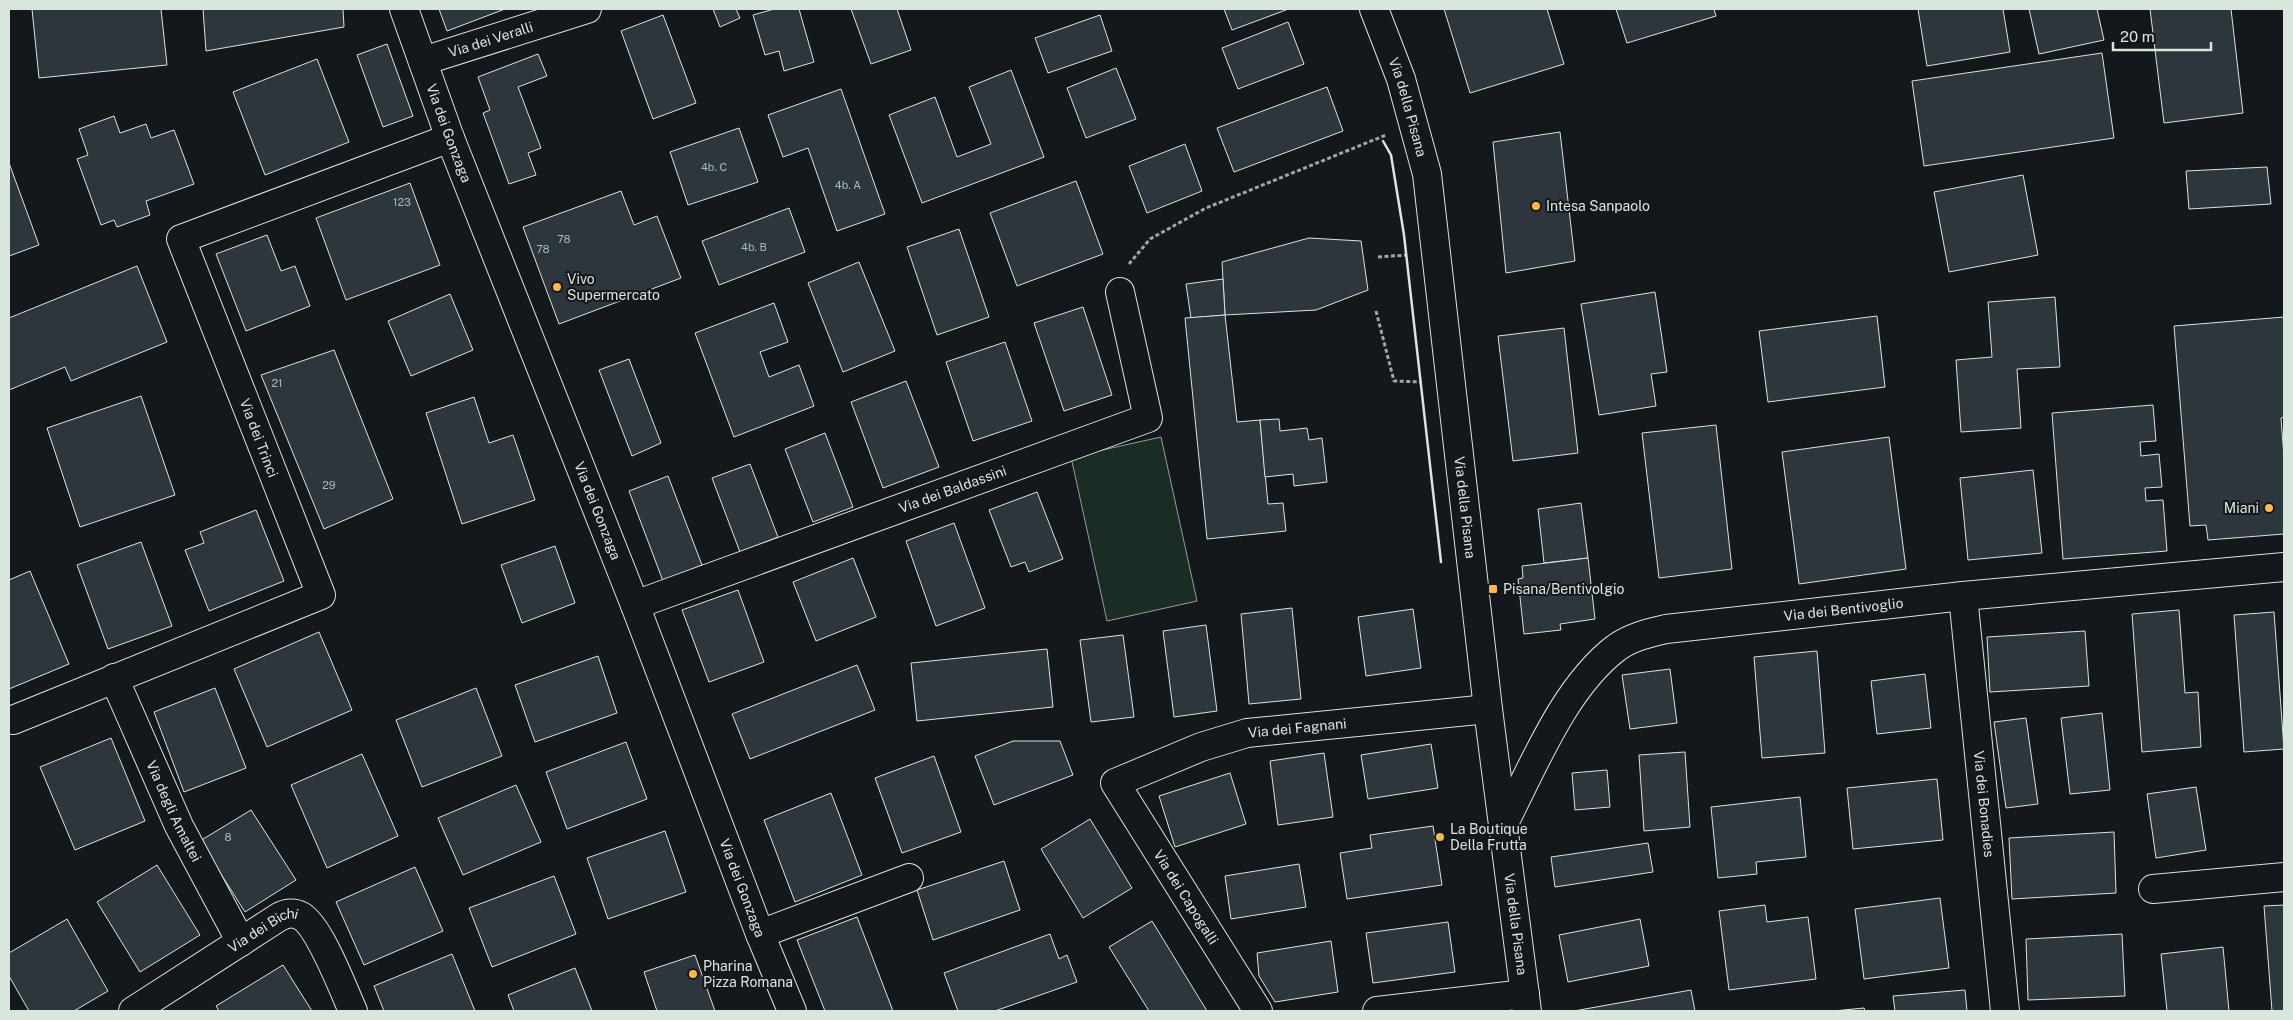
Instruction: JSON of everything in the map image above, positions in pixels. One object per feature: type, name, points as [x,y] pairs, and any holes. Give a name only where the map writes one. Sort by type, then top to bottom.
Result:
[{"type":"street","name":"Via dei Gonzaga","points":[[404,9],[450,138],[635,605],[760,934],[792,1011]]},
{"type":"street","name":"Via dei Veralli","points":[[423,61],[587,9]]},
{"type":"street","name":"Via della Pisana","points":[[1374,9],[1401,79],[1414,123],[1430,192],[1488,709],[1526,1003]]},
{"type":"street","name":"Via dei Trinci","points":[[13,720],[321,595],[181,239],[450,138]]},
{"type":"street","name":"Via dei Baldassini","points":[[635,605],[1148,418],[1120,292]]},
{"type":"street","name":"Via dei Bentivoglio","points":[[1504,823],[1576,689],[1586,676],[1610,653],[1633,639],[1666,629],[1963,596],[2284,567]]},
{"type":"street","name":"Via dei Bonadies","points":[[1963,596],[2004,1011]]},
{"type":"street","name":"Via degli Amaltei","points":[[114,678],[179,826],[240,942]]},
{"type":"street","name":"Via dei Fagnani","points":[[1115,783],[1201,747],[1247,733],[1488,709]]},
{"type":"street","name":"Via dei Capogalli","points":[[1115,783],[1258,1011]]},
{"type":"street","points":[[2152,889],[2284,877]]},
{"type":"street","points":[[760,934],[910,878]]},
{"type":"street","name":"Via dei Bichi","points":[[133,1011],[284,914],[300,916],[314,929],[353,1011]]},
{"type":"street","points":[[1377,1011],[1526,1003]]},
{"type":"path","points":[[1120,292],[1122,276],[1134,256],[1150,239],[1206,208],[1414,123]]},
{"type":"path","points":[[1376,311],[1394,381],[1452,381]]},
{"type":"green space","points":[[1161,437],[1197,601],[1107,621],[1071,457]]},
{"type":"building","points":[[32,9],[161,9],[167,65],[39,78]]},
{"type":"building","points":[[203,9],[343,9],[344,27],[206,51]]},
{"type":"building","points":[[439,9],[505,9],[447,31]]},
{"type":"building","points":[[713,9],[736,9],[740,18],[720,27]]},
{"type":"building","points":[[774,9],[799,9],[814,62],[784,71],[779,51],[765,55],[753,15]]},
{"type":"building","points":[[851,9],[897,9],[911,50],[871,64]]},
{"type":"building","points":[[1224,9],[1285,9],[1286,10],[1232,30]]},
{"type":"building","points":[[1444,9],[1547,9],[1564,64],[1470,93]]},
{"type":"building","points":[[1616,9],[1714,9],[1716,16],[1627,43]]},
{"type":"building","points":[[1918,9],[2003,9],[2010,52],[1927,66]]},
{"type":"building","points":[[2029,9],[2097,9],[2104,40],[2039,54]]},
{"type":"building","points":[[2150,9],[2231,9],[2243,113],[2164,123]]},
{"type":"building","points":[[663,15],[696,103],[653,119],[621,31]]},
{"type":"building","points":[[1100,15],[1112,51],[1048,73],[1035,38]]},
{"type":"building","points":[[1288,22],[1304,64],[1238,89],[1222,48]]},
{"type":"building","points":[[387,44],[413,116],[383,127],[357,55]]},
{"type":"building","points":[[2102,53],[2114,138],[1924,166],[1912,81]]},
{"type":"building","points":[[538,54],[547,76],[518,87],[541,148],[528,153],[536,175],[509,184],[483,113],[490,110],[478,77]]},
{"type":"building","points":[[317,59],[349,142],[265,175],[233,92]]},
{"type":"building","points":[[1116,68],[1136,119],[1086,138],[1067,88]]},
{"type":"building","points":[[1011,70],[1044,157],[922,203],[889,115],[935,97],[957,157],[991,144],[969,87]]},
{"type":"building","points":[[1327,87],[1343,131],[1234,172],[1217,128]]},
{"type":"building","points":[[841,89],[885,214],[837,231],[808,148],[783,157],[768,115]]},
{"type":"building","points":[[114,116],[120,133],[146,124],[151,138],[174,130],[194,184],[146,201],[150,215],[117,227],[114,220],[101,225],[77,159],[88,155],[79,129]]},
{"type":"building","points":[[739,128],[758,182],[688,205],[670,152]]},
{"type":"building","points":[[1560,132],[1575,261],[1506,273],[1493,142]]},
{"type":"building","points":[[1185,144],[1202,191],[1147,213],[1129,166]]},
{"type":"building","points":[[9,163],[39,245],[9,256]]},
{"type":"building","points":[[2267,167],[2271,204],[2189,209],[2186,171]]},
{"type":"building","points":[[2023,175],[2038,255],[1949,272],[1934,192]]},
{"type":"building","points":[[1076,181],[1103,254],[1017,286],[990,213]]},
{"type":"building","points":[[410,183],[440,265],[346,300],[316,218]]},
{"type":"building","points":[[621,191],[634,225],[657,216],[681,278],[559,324],[523,227]]},
{"type":"building","points":[[789,208],[805,252],[719,285],[702,241]]},
{"type":"building","points":[[959,229],[989,317],[937,335],[907,247]]},
{"type":"building","points":[[267,235],[281,271],[295,266],[310,306],[246,331],[216,254]]},
{"type":"building","points":[[1309,238],[1361,241],[1368,290],[1316,310],[1225,315],[1222,262]]},
{"type":"building","points":[[859,262],[895,351],[843,372],[808,283]]},
{"type":"building","points":[[137,266],[167,342],[71,381],[65,367],[9,390],[9,318]]},
{"type":"building","points":[[1223,279],[1225,315],[1191,318],[1186,284]]},
{"type":"building","points":[[1655,292],[1667,372],[1651,374],[1656,406],[1599,415],[1581,304]]},
{"type":"building","points":[[450,294],[473,350],[411,376],[388,321]]},
{"type":"building","points":[[2055,297],[2060,367],[2017,369],[2021,428],[1961,432],[1956,360],[1992,357],[1988,302]]},
{"type":"building","points":[[774,303],[788,342],[760,352],[769,377],[799,365],[814,406],[734,437],[695,333]]},
{"type":"building","points":[[1083,307],[1112,395],[1064,411],[1034,323]]},
{"type":"building","points":[[1225,315],[1237,422],[1260,420],[1268,504],[1283,503],[1286,531],[1207,539],[1185,318]]},
{"type":"building","points":[[1877,316],[1885,387],[1768,402],[1759,331]]},
{"type":"building","points":[[2284,317],[2284,417],[2281,418],[2284,457],[2284,534],[2208,540],[2206,525],[2190,526],[2174,326]]},
{"type":"building","points":[[1564,328],[1578,453],[1513,461],[1498,336]]},
{"type":"building","points":[[1005,342],[1032,421],[973,441],[946,362]]},
{"type":"building","points":[[334,350],[393,499],[324,529],[261,375]]},
{"type":"building","points":[[629,359],[661,443],[632,456],[599,370]]},
{"type":"building","points":[[906,381],[939,467],[883,488],[851,402]]},
{"type":"building","points":[[141,396],[175,495],[80,527],[47,428]]},
{"type":"building","points":[[474,397],[489,443],[513,435],[535,500],[462,524],[426,413]]},
{"type":"building","points":[[2153,405],[2156,441],[2140,442],[2141,456],[2159,454],[2162,487],[2145,488],[2146,501],[2163,500],[2167,551],[2063,559],[2052,413]]},
{"type":"building","points":[[1279,419],[1280,431],[1307,428],[1309,440],[1322,438],[1327,482],[1294,486],[1293,474],[1265,477],[1260,420]]},
{"type":"building","points":[[1716,425],[1732,569],[1659,578],[1642,433]]},
{"type":"building","points":[[825,433],[853,507],[813,522],[785,449]]},
{"type":"building","points":[[1889,437],[1906,569],[1799,584],[1782,452]]},
{"type":"building","points":[[750,464],[778,537],[740,552],[712,478]]},
{"type":"building","points":[[2033,470],[2042,553],[1968,560],[1960,478]]},
{"type":"building","points":[[668,476],[702,565],[663,581],[629,491]]},
{"type":"building","points":[[1037,492],[1063,559],[1029,572],[1025,562],[1011,567],[989,510]]},
{"type":"building","points":[[1581,503],[1588,558],[1544,563],[1538,509]]},
{"type":"building","points":[[256,510],[284,581],[209,611],[185,550],[204,543],[200,532]]},
{"type":"building","points":[[954,523],[985,608],[936,626],[906,541]]},
{"type":"building","points":[[141,542],[172,626],[108,649],[77,565]]},
{"type":"building","points":[[555,546],[575,603],[522,623],[501,565]]},
{"type":"building","points":[[853,558],[876,617],[816,641],[793,582]]},
{"type":"building","points":[[1588,558],[1595,619],[1560,624],[1561,630],[1524,634],[1518,579],[1523,578],[1522,566]]},
{"type":"building","points":[[30,571],[69,664],[9,689],[9,580]]},
{"type":"building","points":[[738,590],[764,662],[709,682],[682,610]]},
{"type":"building","points":[[1292,608],[1301,699],[1249,704],[1241,614]]},
{"type":"building","points":[[1413,609],[1421,668],[1366,676],[1358,617]]},
{"type":"building","points":[[2179,610],[2185,693],[2198,692],[2201,747],[2142,752],[2132,614]]},
{"type":"building","points":[[2274,612],[2284,749],[2244,752],[2234,615]]},
{"type":"building","points":[[1206,625],[1217,711],[1174,717],[1163,631]]},
{"type":"building","points":[[2085,631],[2089,686],[1990,692],[1987,637]]},
{"type":"building","points":[[319,632],[352,710],[267,747],[234,669]]},
{"type":"building","points":[[1123,635],[1134,717],[1091,722],[1080,640]]},
{"type":"building","points":[[1047,649],[1053,707],[917,721],[911,663]]},
{"type":"building","points":[[1817,651],[1825,753],[1762,758],[1754,657]]},
{"type":"building","points":[[598,656],[617,713],[535,742],[515,685]]},
{"type":"building","points":[[857,665],[875,710],[750,759],[732,714]]},
{"type":"building","points":[[1670,669],[1677,723],[1630,729],[1622,675]]},
{"type":"building","points":[[1925,674],[1931,728],[1877,734],[1871,681]]},
{"type":"building","points":[[215,688],[246,768],[184,792],[154,712]]},
{"type":"building","points":[[476,688],[502,756],[422,787],[396,720]]},
{"type":"building","points":[[2102,713],[2110,790],[2070,794],[2061,718]]},
{"type":"building","points":[[2026,718],[2038,804],[2006,808],[1994,722]]},
{"type":"building","points":[[111,738],[145,821],[75,850],[40,767]]},
{"type":"building","points":[[1013,741],[1060,741],[1073,775],[994,805],[975,756]]},
{"type":"building","points":[[626,742],[647,799],[567,829],[546,772]]},
{"type":"building","points":[[1431,744],[1438,788],[1368,799],[1361,755]]},
{"type":"building","points":[[1685,752],[1690,827],[1644,831],[1639,755]]},
{"type":"building","points":[[1324,753],[1333,817],[1278,825],[1270,761]]},
{"type":"building","points":[[362,754],[398,836],[327,868],[291,785]]},
{"type":"building","points":[[934,756],[961,832],[902,853],[875,778]]},
{"type":"building","points":[[1607,770],[1610,807],[1575,810],[1572,773]]},
{"type":"building","points":[[1230,773],[1246,824],[1175,847],[1159,796]]},
{"type":"building","points":[[1937,779],[1943,840],[1853,849],[1847,788]]},
{"type":"building","points":[[516,785],[541,842],[463,875],[438,818]]},
{"type":"building","points":[[2196,787],[2206,850],[2156,858],[2147,794]]},
{"type":"building","points":[[831,793],[862,875],[795,902],[764,820]]},
{"type":"building","points":[[1800,797],[1806,857],[1756,862],[1757,874],[1718,878],[1711,807]]},
{"type":"building","points":[[251,810],[296,880],[245,912],[200,841]]},
{"type":"building","points":[[1090,819],[1132,888],[1083,918],[1041,849]]},
{"type":"building","points":[[1433,826],[1442,885],[1347,899],[1340,853],[1372,848],[1370,835]]},
{"type":"building","points":[[665,831],[686,892],[608,919],[587,858]]},
{"type":"building","points":[[2114,832],[2116,893],[2012,899],[2009,838]]},
{"type":"building","points":[[1648,843],[1653,872],[1555,887],[1551,857]]},
{"type":"building","points":[[1004,861],[1020,910],[933,940],[917,890]]},
{"type":"building","points":[[1299,864],[1306,907],[1231,919],[1225,876]]},
{"type":"building","points":[[157,865],[200,935],[140,972],[97,902]]},
{"type":"building","points":[[415,867],[443,931],[364,965],[336,902]]},
{"type":"building","points":[[554,876],[576,934],[492,967],[469,908]]},
{"type":"building","points":[[1940,898],[1949,968],[1864,979],[1855,909]]},
{"type":"building","points":[[1765,905],[1767,922],[1808,917],[1816,979],[1729,990],[1719,911]]},
{"type":"building","points":[[2284,905],[2284,1011],[2272,1011],[2264,906]]},
{"type":"building","points":[[857,917],[893,1011],[825,1011],[797,940]]},
{"type":"building","points":[[67,919],[108,991],[74,1011],[29,1011],[9,976],[9,953]]},
{"type":"building","points":[[1640,919],[1649,966],[1568,982],[1559,935]]},
{"type":"building","points":[[1152,921],[1207,1011],[1149,1011],[1109,947]]},
{"type":"building","points":[[1448,922],[1455,972],[1373,983],[1366,933]]},
{"type":"building","points":[[1050,934],[1059,959],[1067,955],[1077,982],[995,1011],[958,1011],[944,973]]},
{"type":"building","points":[[2122,934],[2125,996],[2028,1000],[2026,939]]},
{"type":"building","points":[[1331,941],[1338,992],[1275,1002],[1259,976],[1257,953]]},
{"type":"building","points":[[2223,947],[2229,1011],[2167,1011],[2161,954]]},
{"type":"building","points":[[452,954],[475,1011],[384,1011],[374,986]]},
{"type":"building","points":[[695,955],[715,1011],[657,1011],[644,972]]},
{"type":"building","points":[[283,965],[312,1011],[219,1011],[216,1006]]},
{"type":"building","points":[[575,968],[592,1011],[514,1011],[508,995]]},
{"type":"building","points":[[1691,990],[1695,1011],[1574,1011]]},
{"type":"building","points":[[1965,990],[1967,1011],[1895,1011],[1893,996]]},
{"type":"building","points":[[1864,1008],[1865,1011],[1833,1011]]},
{"type":"wall","points":[[1383,141],[1391,155],[1404,235],[1441,562]]},
{"type":"place","name":"Intesa Sanpaolo","points":[[1536,206]]},
{"type":"place","name":"Vivo Supermercato","points":[[557,287]]},
{"type":"place","name":"Miani","points":[[2269,508]]},
{"type":"place","name":"Pisana/Bentivolgio","points":[[1493,589]]},
{"type":"place","name":"La Boutique Della Frutta","points":[[1440,837]]},
{"type":"place","name":"Pharina Pizza Romana","points":[[693,974]]}]
